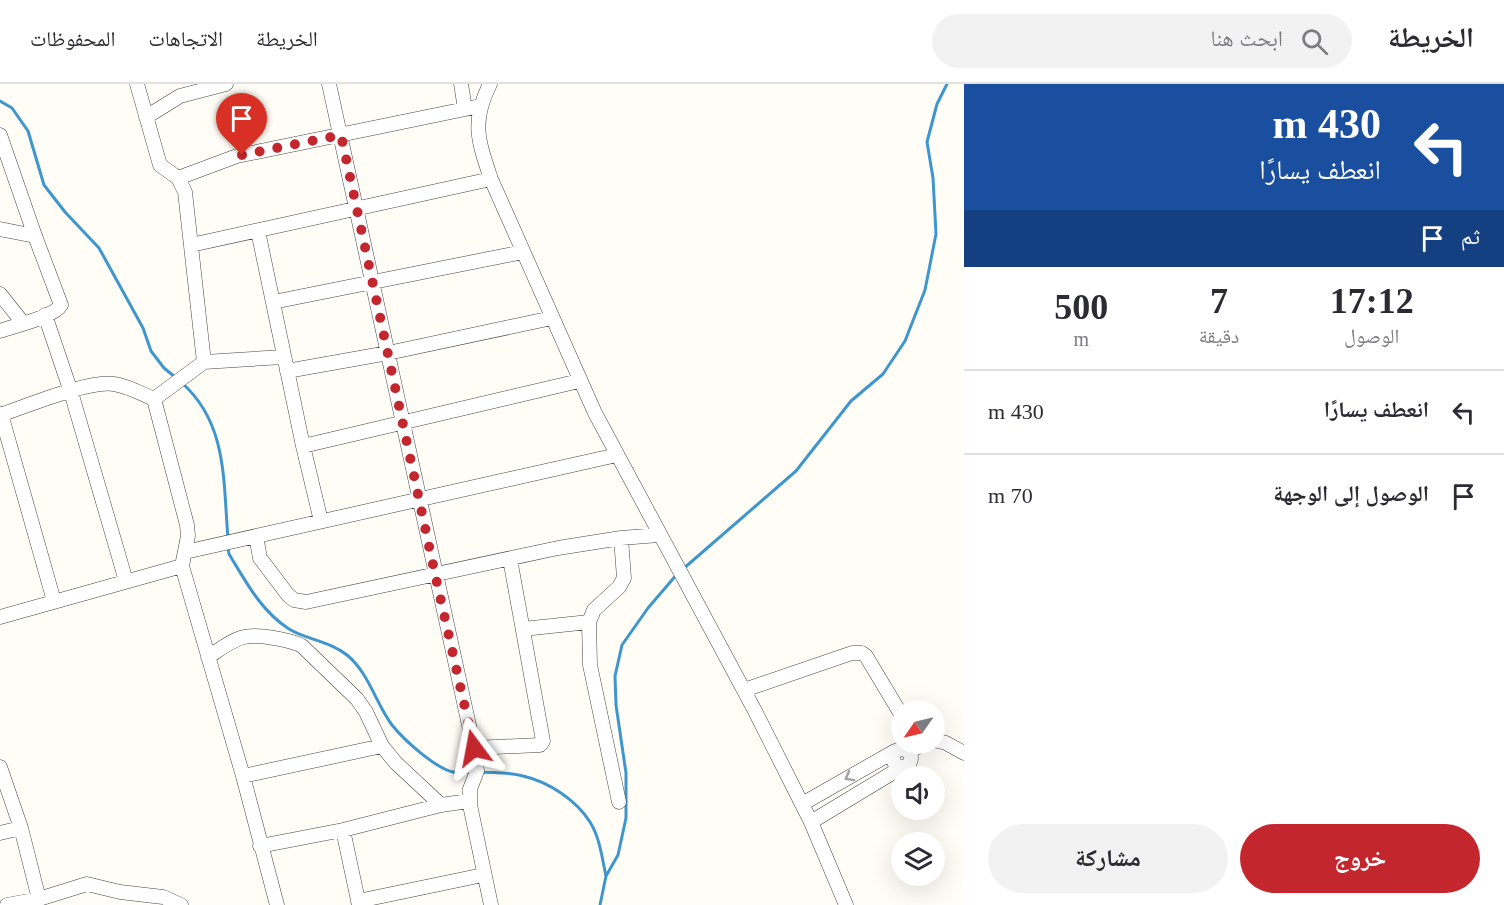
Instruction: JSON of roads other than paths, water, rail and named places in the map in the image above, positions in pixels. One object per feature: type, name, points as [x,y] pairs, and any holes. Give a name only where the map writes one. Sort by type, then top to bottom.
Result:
[{"type":"street","points":[[137,84],[160,165],[178,178],[185,192],[204,362]]},
{"type":"street","points":[[175,99],[176,84]]},
{"type":"street","points":[[146,117],[186,93],[226,84]]},
{"type":"street","points":[[329,84],[474,748],[477,771],[470,789],[470,801],[483,875],[491,905]]},
{"type":"street","points":[[460,84],[465,109]]},
{"type":"street","points":[[490,84],[480,106],[479,136],[491,179],[579,381],[659,535],[744,690],[811,822],[846,905]]},
{"type":"street","points":[[178,178],[237,156],[480,106]]},
{"type":"street","points":[[0,135],[34,236],[61,302],[59,308],[45,315],[0,331]]},
{"type":"street","points":[[190,245],[491,179]]},
{"type":"street","points":[[0,229],[34,236]]},
{"type":"street","points":[[258,231],[321,521]]},
{"type":"street","points":[[273,302],[523,252]]},
{"type":"street","points":[[0,294],[23,323]]},
{"type":"street","points":[[45,315],[71,392],[126,581]]},
{"type":"street","points":[[287,371],[388,353],[552,318]]},
{"type":"street","points":[[154,399],[204,362],[284,357]]},
{"type":"street","points":[[303,446],[579,381]]},
{"type":"street","points":[[54,601],[1,414],[108,383],[118,384],[154,399]]},
{"type":"street","points":[[154,399],[187,525],[184,559],[208,657],[243,776],[277,905]]},
{"type":"street","points":[[0,617],[126,581],[184,559],[256,536],[617,455]]},
{"type":"street","points":[[256,536],[263,562],[288,595],[299,602],[558,548],[621,538],[659,535]]},
{"type":"street","points":[[619,802],[590,665],[589,622],[594,610],[619,587],[624,578],[621,538]]},
{"type":"street","points":[[474,748],[540,745],[543,742],[510,559]]},
{"type":"street","points":[[523,628],[589,622]]},
{"type":"street","points":[[208,657],[232,641],[254,634],[292,641],[302,646],[357,699],[390,757],[441,805]]},
{"type":"street","points":[[744,690],[852,653],[862,653],[892,700]]},
{"type":"street","points":[[945,743],[964,753]]},
{"type":"street","points":[[243,776],[382,746]]},
{"type":"street","points":[[802,804],[899,754]]},
{"type":"street","points":[[811,822],[902,767],[910,761],[912,754]]},
{"type":"street","points":[[0,766],[21,828],[39,899]]},
{"type":"street","points":[[260,846],[343,830],[441,805],[470,801]]},
{"type":"street","points":[[0,833],[21,828]]},
{"type":"street","points":[[343,830],[358,903],[483,875]]},
{"type":"street","points":[[7,905],[39,899],[77,887],[94,885],[120,892],[172,899],[180,905]]},
{"type":"waterway","points":[[683,569],[796,471],[851,401],[883,374],[905,341],[925,290],[936,234],[933,178],[927,142],[937,104],[947,84]]},
{"type":"waterway","points":[[0,101],[12,108],[28,131],[44,185],[65,212],[99,248],[143,328],[151,351],[164,368],[175,377]]},
{"type":"waterway","points":[[182,383],[197,399],[215,435],[223,475],[228,538]]},
{"type":"waterway","points":[[228,548],[229,554],[242,575],[270,614],[296,633],[340,650],[355,662],[381,708],[404,738],[438,765],[453,772],[472,772]]},
{"type":"waterway","points":[[600,905],[606,876],[618,855],[626,818],[626,773],[616,705],[615,676],[622,645],[648,608],[678,573]]},
{"type":"waterway","points":[[481,772],[513,774],[533,779],[552,787],[570,799],[593,828],[606,876]]}]
